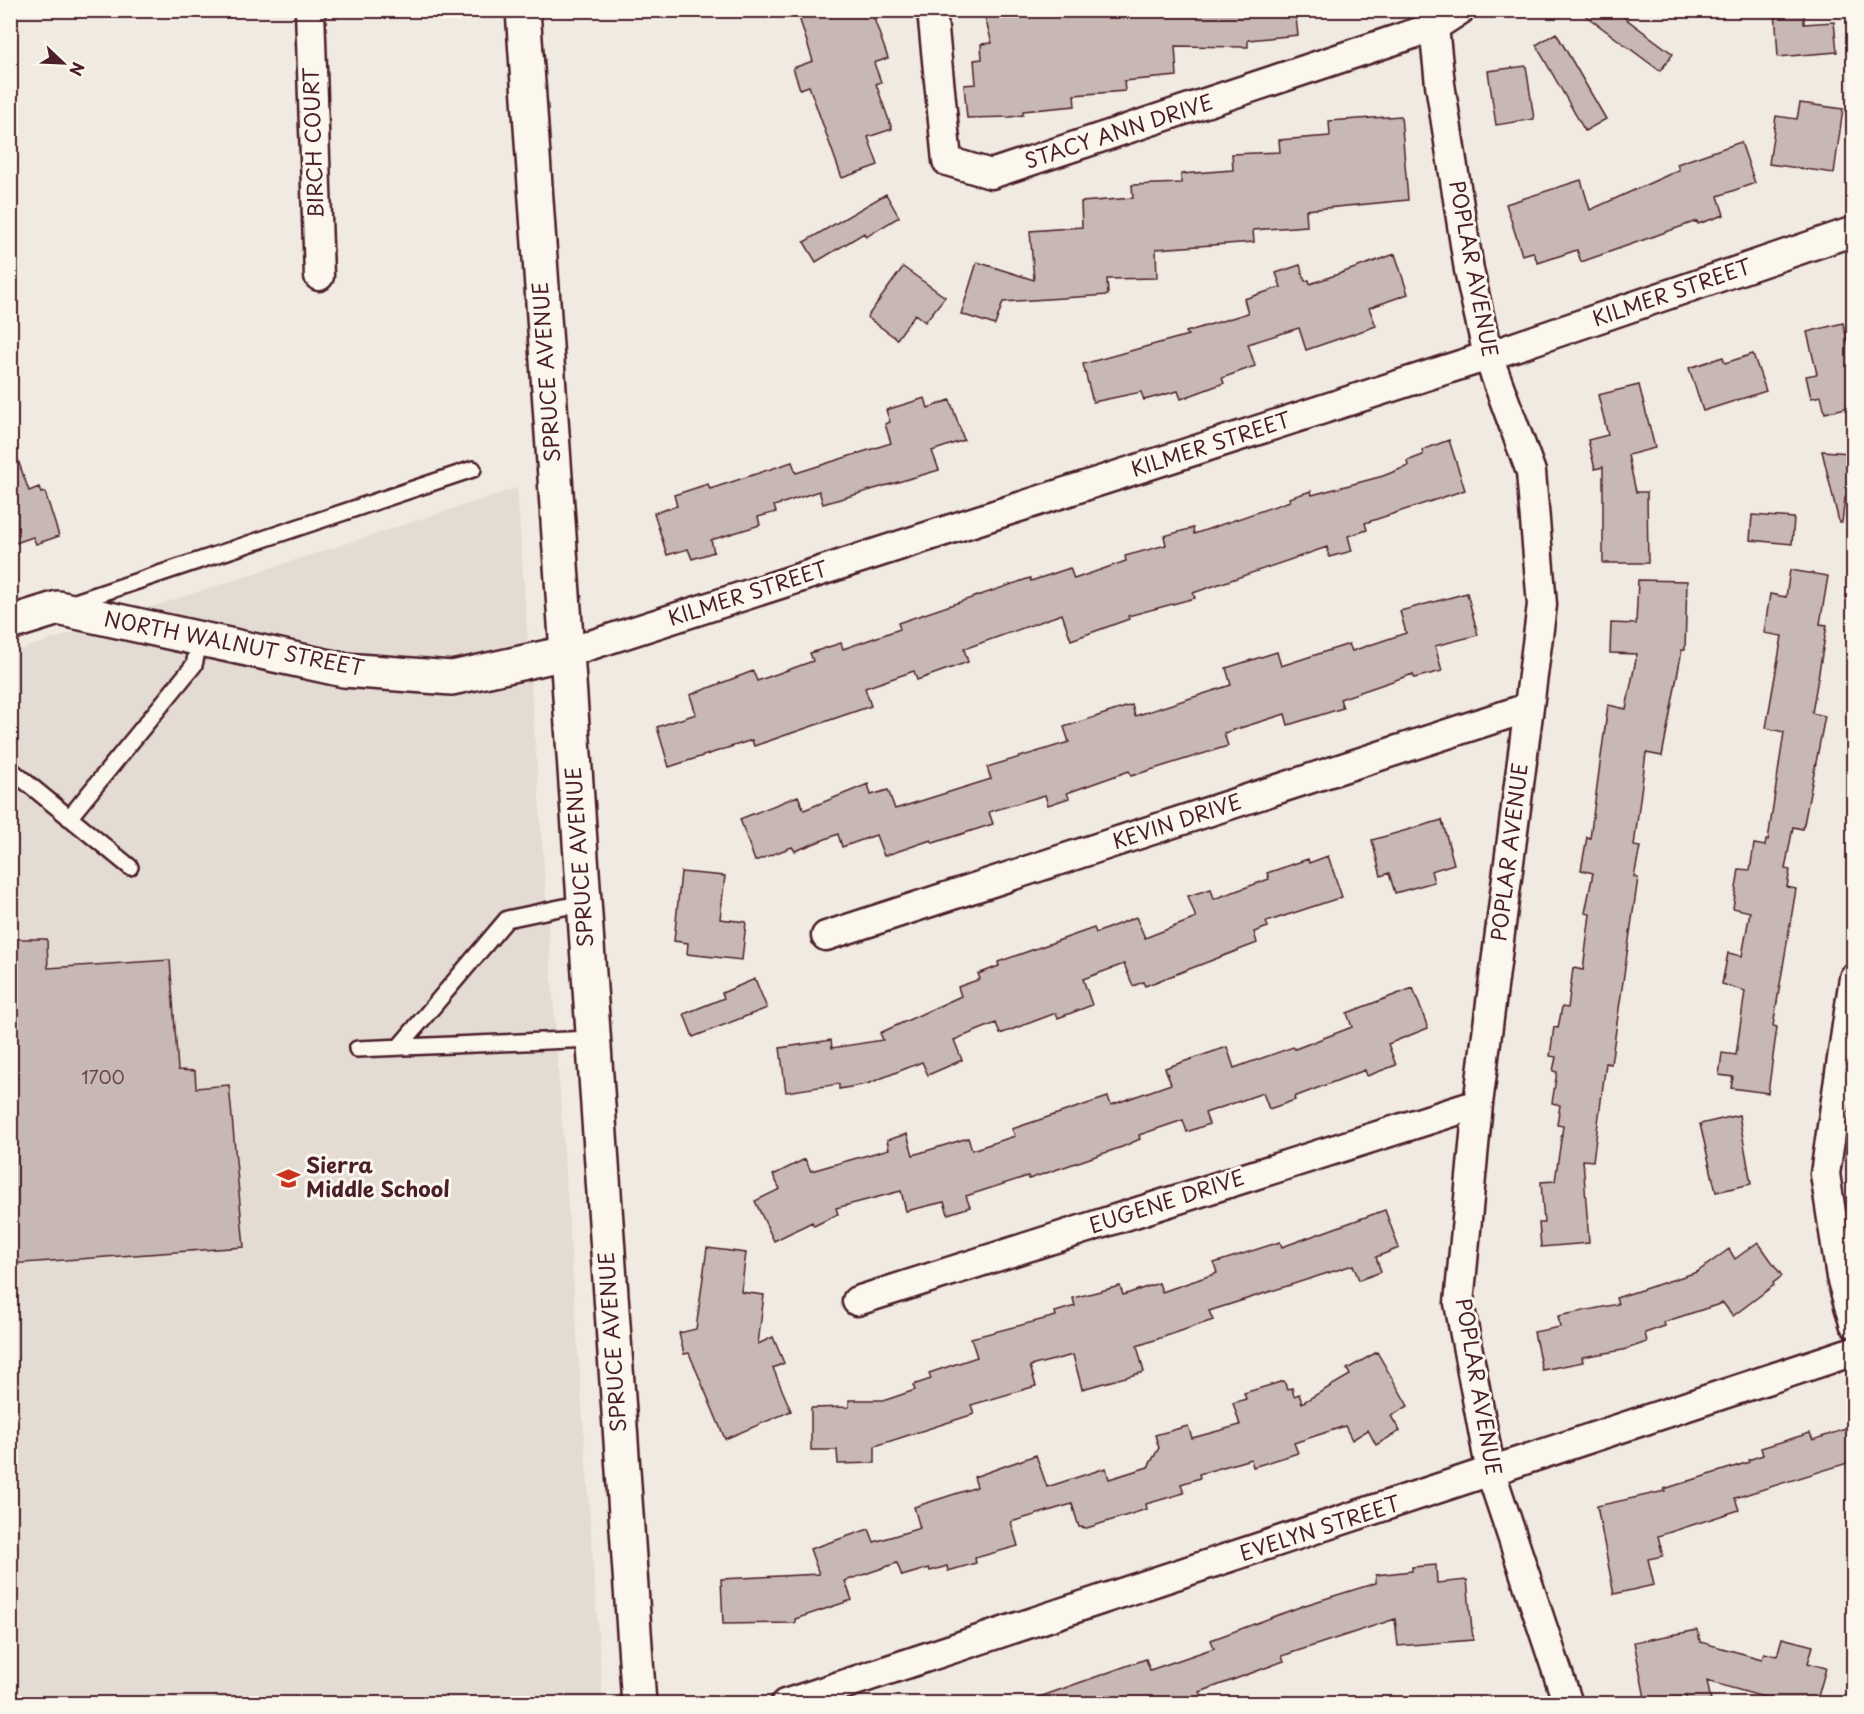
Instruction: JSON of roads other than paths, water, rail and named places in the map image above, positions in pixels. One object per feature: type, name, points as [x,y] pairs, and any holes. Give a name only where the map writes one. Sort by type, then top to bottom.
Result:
[{"type":"main road","name":"SPRUCE AVENUE","points":[[523,10],[639,1704]]},
{"type":"main road","name":"NORTH WALNUT STREET","points":[[10,623],[58,608],[344,670],[452,678],[566,653]]},
{"type":"street","name":"BIRCH COURT","points":[[310,10],[319,276]]},
{"type":"street","name":"STACY ANN DRIVE","points":[[932,10],[946,161],[991,174],[1434,27]]},
{"type":"street","points":[[1434,27],[1460,10]]},
{"type":"street","name":"POPLAR AVENUE","points":[[1434,27],[1440,84],[1469,270],[1488,357],[1531,472],[1542,605],[1478,1104],[1458,1303],[1491,1473],[1568,1704]]},
{"type":"street","name":"KILMER STREET","points":[[566,653],[1488,357],[1854,231]]},
{"type":"street","name":"KEVIN DRIVE","points":[[826,936],[1527,708]]},
{"type":"street","points":[[1854,978],[1825,1174],[1841,1277],[1854,1323]]},
{"type":"street","name":"EUGENE DRIVE","points":[[857,1301],[1478,1104]]},
{"type":"street","name":"EVELYN STREET","points":[[785,1704],[1491,1473],[1854,1351]]},
{"type":"lane","points":[[58,608],[473,469]]},
{"type":"lane","points":[[69,818],[194,665],[200,638]]},
{"type":"lane","points":[[10,769],[130,867]]},
{"type":"lane","points":[[399,1047],[507,919],[584,903]]},
{"type":"lane","points":[[357,1049],[592,1039]]},
{"type":"place","name":"Sierra Middle School","points":[[288,1178]]}]
